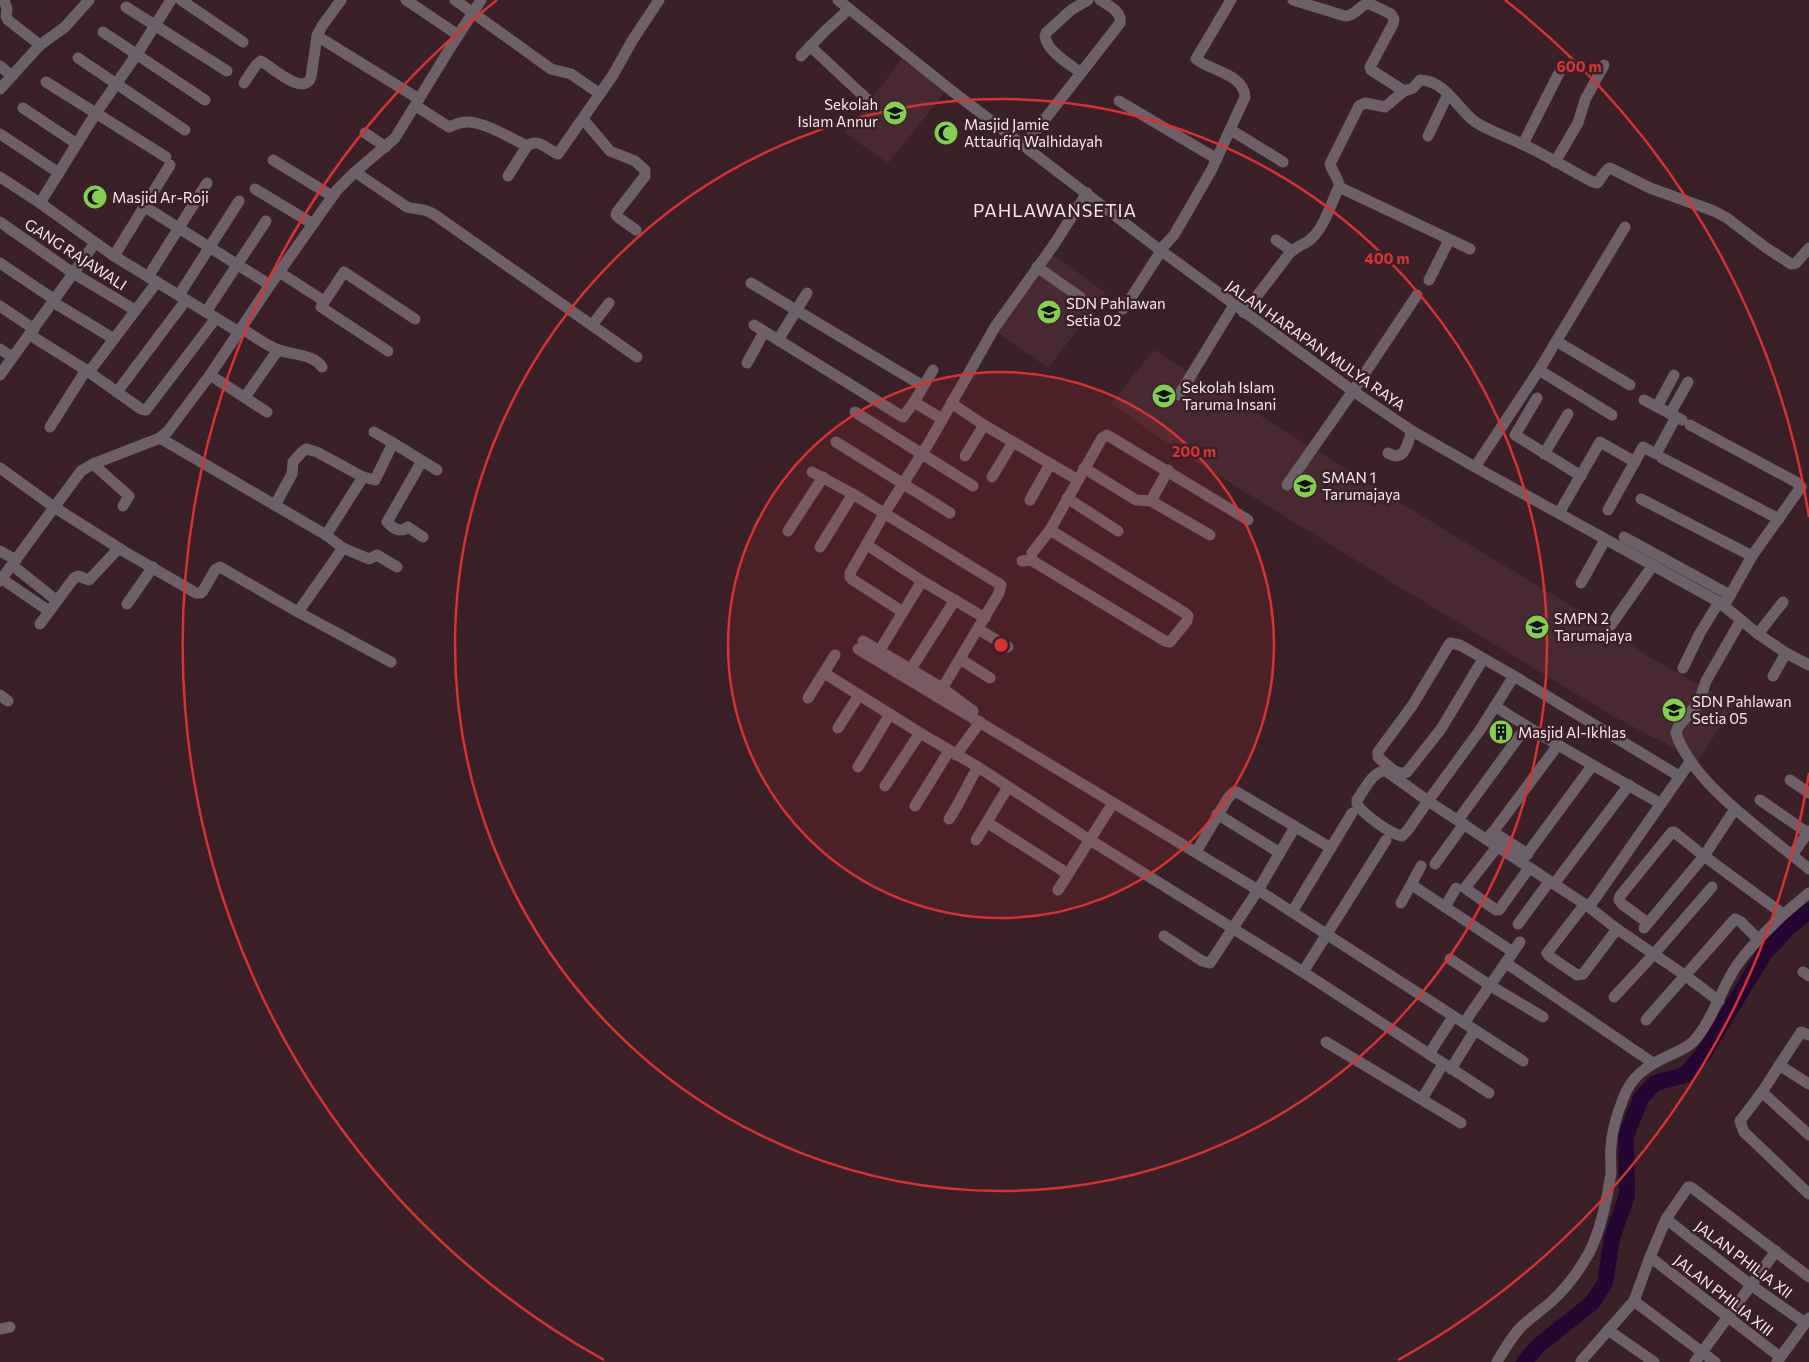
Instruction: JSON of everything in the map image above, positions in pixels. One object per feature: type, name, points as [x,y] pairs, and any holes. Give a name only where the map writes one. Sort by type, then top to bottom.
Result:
[{"type":"street","points":[[4,0],[8,20],[40,45]]},
{"type":"street","points":[[0,89],[40,45],[65,27],[89,0]]},
{"type":"street","points":[[40,203],[96,113],[137,54],[171,0]]},
{"type":"street","points":[[181,0],[243,42]]},
{"type":"street","points":[[244,83],[256,65],[261,61],[297,84],[309,82],[317,36],[322,26],[342,0]]},
{"type":"street","points":[[406,0],[458,35]]},
{"type":"street","points":[[455,0],[551,69],[571,74],[600,94]]},
{"type":"street","points":[[49,611],[1,580],[81,471],[93,464],[160,438],[168,431],[210,375],[270,284],[332,196],[355,172],[395,138],[481,0]]},
{"type":"street","points":[[508,176],[527,146],[534,142],[558,154],[600,94],[659,0]]},
{"type":"street","name":"JALAN HARAPAN MULYA RAYA","points":[[838,0],[1160,251],[1353,391],[1412,431],[1722,604],[1758,634],[1809,666]]},
{"type":"street","points":[[1080,72],[1055,53],[1045,37],[1046,33],[1071,10],[1088,0]]},
{"type":"street","points":[[1024,146],[1120,23],[1121,20],[1118,13],[1100,0]]},
{"type":"street","points":[[1122,309],[1130,301],[1160,251],[1174,235],[1217,159],[1245,97],[1245,90],[1238,81],[1196,59],[1231,0]]},
{"type":"street","points":[[1293,0],[1345,16],[1352,15],[1360,7],[1368,3],[1391,14],[1394,20],[1393,24],[1370,67],[1371,70],[1404,90]]},
{"type":"street","points":[[126,7],[227,71]]},
{"type":"street","points":[[801,56],[849,9]]},
{"type":"street","points":[[103,32],[205,100]]},
{"type":"street","points":[[317,36],[417,102],[449,127],[458,122],[470,122],[494,130],[527,146]]},
{"type":"street","points":[[810,46],[870,102]]},
{"type":"street","points":[[78,58],[185,130]]},
{"type":"street","points":[[1522,144],[1563,65]]},
{"type":"street","points":[[1555,162],[1578,123],[1585,100],[1604,65]]},
{"type":"street","points":[[0,66],[12,76]]},
{"type":"street","points":[[1244,313],[1292,251],[1313,238],[1318,231],[1340,184],[1330,164],[1359,106],[1365,103],[1385,107],[1404,90],[1413,88],[1422,80],[1439,86],[1473,120],[1597,183],[1607,169],[1610,168],[1650,188],[1714,211],[1734,222],[1764,247],[1791,264],[1796,263],[1809,248]]},
{"type":"street","points":[[46,82],[168,161],[145,207],[114,256]]},
{"type":"street","points":[[1428,136],[1448,94]]},
{"type":"street","points":[[1118,101],[1217,159]]},
{"type":"street","points":[[23,108],[77,144]]},
{"type":"street","points":[[583,119],[610,152],[635,161],[645,170],[645,176],[616,215],[636,230]]},
{"type":"street","points":[[1231,130],[1283,162]]},
{"type":"street","points":[[365,132],[386,147]]},
{"type":"street","points":[[0,134],[59,173]]},
{"type":"street","points":[[273,160],[332,196]]},
{"type":"street","points":[[355,172],[406,207],[428,210],[637,357]]},
{"type":"street","points":[[0,177],[114,256],[211,315],[278,350],[307,357],[320,363],[322,367]]},
{"type":"street","points":[[50,427],[87,371],[135,310],[179,228],[207,183]]},
{"type":"street","points":[[256,188],[313,224]]},
{"type":"street","points":[[1339,188],[1470,249]]},
{"type":"street","points":[[903,612],[850,577],[850,573],[952,403],[995,327],[1053,246],[1087,193]]},
{"type":"street","points":[[117,392],[182,297],[239,201]]},
{"type":"street","points":[[145,207],[270,284]]},
{"type":"street","points":[[0,306],[32,332],[141,409],[146,410],[211,315],[238,264],[266,221]]},
{"type":"street","name":"GANG RAJAWALI","points":[[0,222],[74,273],[135,310]]},
{"type":"street","points":[[1475,467],[1539,370],[1625,227]]},
{"type":"street","points":[[1276,240],[1292,251]]},
{"type":"street","points":[[1428,280],[1450,240]]},
{"type":"street","points":[[0,375],[95,243]]},
{"type":"street","points":[[0,263],[54,301],[114,339]]},
{"type":"street","points":[[1037,267],[1080,297]]},
{"type":"street","points":[[279,272],[324,301]]},
{"type":"street","points":[[388,352],[321,307],[344,272],[415,319]]},
{"type":"street","points":[[751,283],[923,386]]},
{"type":"street","points":[[778,340],[807,293]]},
{"type":"street","points":[[1288,485],[1417,294]]},
{"type":"street","points":[[592,324],[609,302]]},
{"type":"street","points":[[1178,395],[1234,305]]},
{"type":"street","points":[[754,325],[903,416],[914,402],[933,370]]},
{"type":"street","points":[[747,363],[764,332]]},
{"type":"street","points":[[1556,341],[1630,385]]},
{"type":"street","points":[[0,349],[12,357]]},
{"type":"street","points":[[245,397],[278,350]]},
{"type":"street","points":[[1539,370],[1612,415]]},
{"type":"street","points":[[210,375],[267,412]]},
{"type":"street","points":[[1657,407],[1674,375]]},
{"type":"street","points":[[1608,510],[1643,447],[1656,454],[1680,419],[1688,382]]},
{"type":"street","points":[[1537,398],[1515,436],[1580,476]]},
{"type":"street","points":[[1644,400],[1796,482],[1805,484],[1752,556],[1730,594],[1700,633],[1683,668]]},
{"type":"street","points":[[914,402],[942,419]]},
{"type":"street","points":[[952,403],[984,425],[1078,480]]},
{"type":"street","points":[[855,412],[974,486]]},
{"type":"street","points":[[1544,454],[1568,414]]},
{"type":"street","points":[[965,456],[984,425]]},
{"type":"street","points":[[1388,453],[1398,456],[1404,453],[1412,431]]},
{"type":"street","points":[[374,432],[437,470]]},
{"type":"street","points":[[1050,530],[1185,612],[1188,616],[1187,621],[1170,642],[1026,561],[1050,530],[1102,438],[1107,434],[1248,520]]},
{"type":"street","points":[[160,438],[326,535],[343,548],[369,559],[377,555],[397,567]]},
{"type":"street","points":[[836,442],[950,513]]},
{"type":"street","points":[[992,477],[1013,442]]},
{"type":"street","points":[[1559,514],[1600,442],[1635,462]]},
{"type":"street","points":[[275,505],[292,474],[293,462],[306,449],[317,452],[363,477],[375,480],[393,443]]},
{"type":"street","points":[[1662,458],[1779,519]]},
{"type":"street","points":[[422,461],[388,522],[403,531],[408,527],[424,537]]},
{"type":"street","points":[[93,464],[129,496],[123,506]]},
{"type":"street","points":[[1030,500],[1050,464]]},
{"type":"street","points":[[0,468],[54,507],[198,594],[203,591],[215,570],[220,567],[391,662]]},
{"type":"street","points":[[1084,468],[1136,500],[1151,501],[1210,535]]},
{"type":"street","points":[[1151,501],[1168,470]]},
{"type":"street","points":[[812,472],[853,494],[1001,585],[999,593],[940,692]]},
{"type":"street","points":[[326,535],[363,477]]},
{"type":"street","points":[[788,531],[823,477]]},
{"type":"street","points":[[820,547],[853,494]]},
{"type":"street","points":[[1067,498],[1118,531]]},
{"type":"street","points":[[1641,499],[1752,556]]},
{"type":"street","points":[[1624,537],[1730,594]]},
{"type":"street","points":[[1581,583],[1605,540]]},
{"type":"street","points":[[867,545],[984,618]]},
{"type":"street","points":[[40,624],[74,578],[78,576],[89,580],[119,548]]},
{"type":"street","points":[[298,612],[343,548]]},
{"type":"street","points":[[0,551],[56,600]]},
{"type":"street","points":[[1610,625],[1653,565]]},
{"type":"street","points":[[127,604],[153,568]]},
{"type":"street","points":[[876,655],[922,581]]},
{"type":"street","points":[[907,674],[955,600]]},
{"type":"street","points":[[1758,634],[1783,602]]},
{"type":"street","points":[[1741,620],[1706,681],[1699,702],[1678,727],[1677,738],[1690,762],[1709,783],[1741,814],[1809,869]]},
{"type":"street","points":[[978,629],[1008,648]]},
{"type":"street","points":[[1483,658],[1441,728],[1407,772],[1400,774],[1378,757],[1378,752],[1412,706],[1450,643],[1460,645],[1483,658],[1514,676],[1679,776]]},
{"type":"street","points":[[861,645],[940,692],[976,719],[1258,890],[1452,1017],[1523,1061]]},
{"type":"street","points":[[1773,676],[1786,653]]},
{"type":"street","points":[[808,698],[835,655]]},
{"type":"street","points":[[960,659],[990,678]]},
{"type":"street","points":[[824,673],[978,767],[1090,840],[1303,972],[1489,1093]]},
{"type":"street","points":[[1514,676],[1495,706],[1430,798],[1407,831],[1402,836],[1394,834],[1364,812],[1357,804],[1357,800],[1375,776],[1382,771],[1386,771],[1430,798],[1461,819],[1490,836],[1526,861],[1551,883],[1587,906],[1719,1001]]},
{"type":"street","points":[[838,728],[859,695]]},
{"type":"street","points":[[1495,706],[1526,727],[1592,766],[1661,804]]},
{"type":"street","points":[[858,767],[890,714]]},
{"type":"street","points":[[915,806],[976,719]]},
{"type":"street","points":[[1435,864],[1461,819],[1526,727]]},
{"type":"street","points":[[885,786],[920,733]]},
{"type":"street","points":[[1490,836],[1558,745]]},
{"type":"street","points":[[1617,929],[1583,974],[1577,975],[1547,953],[1587,906],[1690,762]]},
{"type":"street","points":[[1497,847],[1465,888],[1496,910],[1499,910],[1526,861],[1592,766]]},
{"type":"street","points":[[949,818],[960,802],[969,781],[978,767]]},
{"type":"street","points":[[1790,780],[1809,793]]},
{"type":"street","points":[[1518,924],[1629,785]]},
{"type":"street","points":[[976,840],[1008,787]]},
{"type":"street","points":[[1196,852],[1217,814],[1231,795],[1237,792],[1331,848]]},
{"type":"street","points":[[1760,800],[1808,832],[1792,854]]},
{"type":"street","points":[[1058,890],[1113,803]]},
{"type":"street","points":[[1292,912],[1352,813]]},
{"type":"street","points":[[1217,814],[1280,853]]},
{"type":"street","points":[[1731,815],[1704,856],[1646,925],[1622,904],[1620,896],[1672,832],[1676,832],[1704,856],[1783,914]]},
{"type":"street","points":[[988,823],[1068,874]]},
{"type":"street","points":[[1164,936],[1202,961],[1210,963],[1233,930],[1296,827]]},
{"type":"street","points":[[1490,836],[1497,847],[1526,861]]},
{"type":"street","points":[[1303,972],[1386,840]]},
{"type":"street","points":[[1401,903],[1421,866]]},
{"type":"street","points":[[1412,885],[1513,952]]},
{"type":"street","points":[[1614,997],[1712,887]]},
{"type":"street","points":[[1445,907],[1456,888]]},
{"type":"street","points":[[1496,1362],[1505,1347],[1521,1328],[1553,1300],[1575,1276],[1590,1251],[1600,1221],[1611,1172],[1610,1147],[1614,1122],[1623,1096],[1632,1080],[1653,1063],[1682,1050],[1694,1041],[1719,1001],[1729,979],[1758,939],[1783,914],[1809,893]]},
{"type":"street","points":[[1646,1020],[1735,920],[1740,922],[1758,939]]},
{"type":"street","points":[[1464,1023],[1520,942]]},
{"type":"street","points":[[1450,958],[1491,986],[1544,1017]]},
{"type":"street","points":[[1506,963],[1653,1063]]},
{"type":"street","points":[[1430,1054],[1452,1017]]},
{"type":"street","points":[[1422,1099],[1475,1030]]},
{"type":"street","points":[[1805,1033],[1779,1065],[1740,1121],[1744,1132],[1809,1194]]},
{"type":"street","points":[[1326,1042],[1461,1122]]},
{"type":"street","points":[[1779,1065],[1809,1084]]},
{"type":"street","points":[[1762,1092],[1809,1135]]},
{"type":"street","points":[[1581,1362],[1634,1301],[1666,1219],[1686,1188],[1691,1187],[1809,1277]]},
{"type":"street","name":"JALAN PHILIA XII","points":[[1666,1219],[1752,1285],[1807,1320]]},
{"type":"street","points":[[1698,1357],[1776,1251]]},
{"type":"street","name":"JALAN PHILIA XIII","points":[[1650,1256],[1728,1317],[1778,1360]]},
{"type":"street","points":[[1634,1301],[1698,1357],[1715,1362]]},
{"type":"street","points":[[1778,1360],[1807,1320]]},
{"type":"street","points":[[1608,1330],[1654,1362]]},
{"type":"shaded area","name":"Sekolah Islam Annur","points":[[902,59],[945,92],[888,163],[845,133]]},
{"type":"shaded area","name":"SDN Pahlawan Setia 02","points":[[1049,252],[1106,293],[1048,368],[995,331]]},
{"type":"shaded area","points":[[1154,350],[1440,527],[1621,636],[1647,656],[1735,704],[1698,761],[1613,716],[1406,591],[1177,450],[1111,403]]},
{"type":"waterway","points":[[1524,1362],[1539,1345],[1592,1303],[1605,1283],[1612,1238],[1627,1195],[1626,1136],[1641,1098],[1655,1083],[1685,1075],[1704,1053],[1764,954],[1788,928],[1809,911]]},
{"type":"place","name":"Sekolah Islam Annur","points":[[895,113]]},
{"type":"place","name":"Masjid Jamie Attaufiq Walhidayah","points":[[946,133]]},
{"type":"place","name":"Masjid Ar-Roji","points":[[95,197]]},
{"type":"place","name":"SDN Pahlawan Setia 02","points":[[1049,312]]},
{"type":"place","name":"Sekolah Islam Taruma Insani","points":[[1164,396]]},
{"type":"place","name":"SMAN 1 Tarumajaya","points":[[1305,486]]},
{"type":"place","name":"SMPN 2 Tarumajaya","points":[[1537,627]]},
{"type":"place","name":"SDN Pahlawan Setia 05","points":[[1674,710]]},
{"type":"place","name":"Masjid Al-Ikhlas","points":[[1501,732]]},
{"type":"district","name":"PAHLAWANSETIA","points":[[1055,210]]}]
